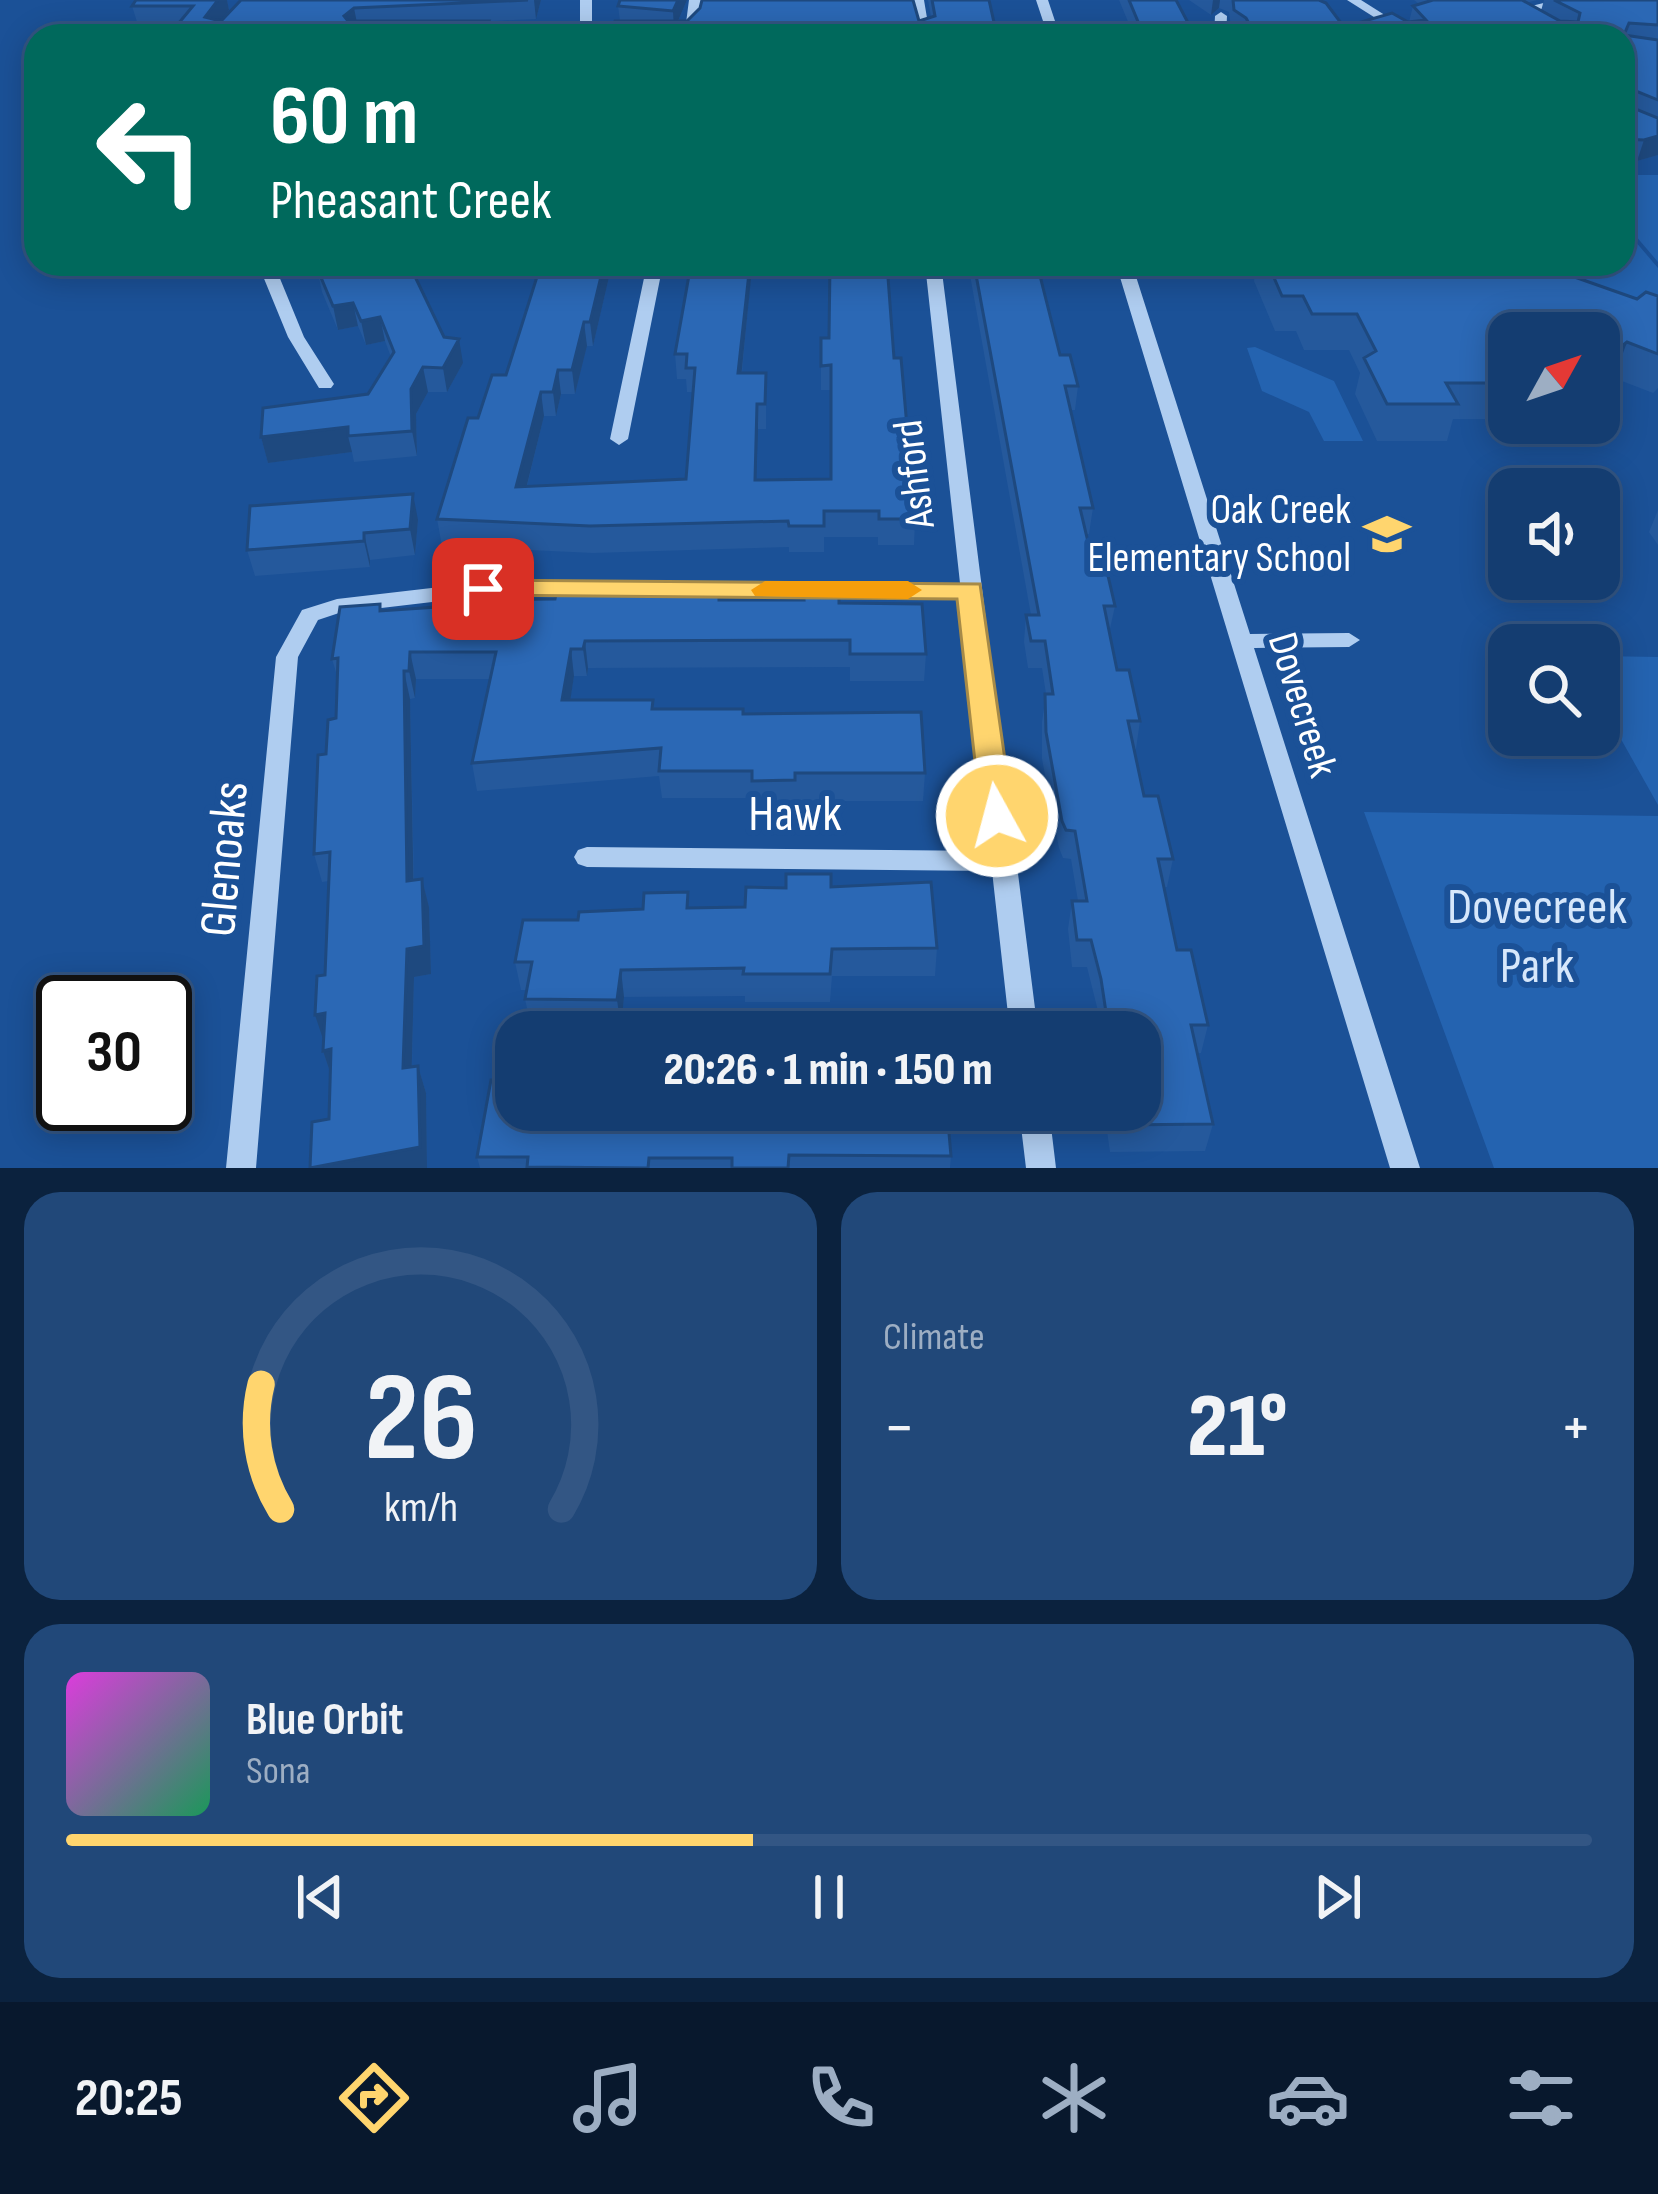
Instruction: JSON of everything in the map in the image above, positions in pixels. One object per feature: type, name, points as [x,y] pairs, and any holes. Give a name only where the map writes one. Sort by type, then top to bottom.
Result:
[{"type":"street","points":[[1352,0],[1392,24]]},
{"type":"street","points":[[1542,24],[1516,11],[1574,0]]},
{"type":"street","points":[[695,3],[718,6]]},
{"type":"street","points":[[1221,16],[1221,24]]},
{"type":"street","points":[[271,276],[296,337],[325,384]]},
{"type":"street","points":[[620,439],[653,276]]},
{"type":"street","name":"Ashford","points":[[934,276],[1021,1011]]},
{"type":"street","name":"Dovecreek","points":[[1128,276],[1405,1168]]},
{"type":"street","name":"Glenoaks","points":[[241,1168],[287,657],[310,616],[338,606],[483,589],[970,590]]},
{"type":"street","points":[[1241,641],[1349,640]]},
{"type":"street","name":"Hawk","points":[[587,857],[1002,861]]},
{"type":"street","points":[[1037,1131],[1041,1168]]},
{"type":"green space","points":[[1635,175],[1658,175],[1658,262],[1635,235]]},
{"type":"green space","points":[[1635,241],[1658,268],[1658,319],[1571,292],[1589,277],[1635,276]]},
{"type":"green space","points":[[1255,347],[1334,381],[1363,441],[1324,441],[1309,412],[1262,391],[1247,348]]},
{"type":"green space","name":"Dovecreek Park","points":[[1620,656],[1658,657],[1658,805],[1620,737]]},
{"type":"green space","name":"Dovecreek Park","points":[[1364,812],[1658,816],[1658,1168],[1494,1168]]},
{"type":"building","points":[[136,0],[218,0],[205,17],[221,21],[241,0],[528,0],[354,8],[344,16],[348,21],[488,24],[178,24],[193,6],[132,6]]},
{"type":"building","points":[[620,0],[678,0],[673,11],[618,6]]},
{"type":"building","points":[[702,0],[913,0],[919,21],[935,16],[932,0],[989,0],[994,24],[614,24],[687,21]]},
{"type":"building","points":[[1129,0],[1176,0],[1189,24],[1139,24]]},
{"type":"building","points":[[1233,0],[1319,0],[1342,24],[1249,24],[1234,10]]},
{"type":"building","points":[[1433,0],[1522,0],[1560,21],[1578,22],[1580,13],[1554,0],[1658,0],[1658,25],[1354,24],[1392,13],[1408,22],[1426,20],[1413,6]]},
{"type":"building","points":[[1635,37],[1658,40],[1658,100],[1635,91]]},
{"type":"building","points":[[1635,109],[1658,118],[1658,136],[1635,140]]},
{"type":"building","points":[[320,276],[415,276],[444,337],[459,339],[443,368],[423,367],[411,389],[412,431],[348,436],[348,427],[261,437],[263,408],[368,394],[394,352],[380,317],[361,321],[353,303],[333,306]]},
{"type":"building","points":[[537,276],[601,276],[572,370],[558,370],[553,392],[541,392],[516,487],[686,479],[695,368],[686,368],[687,354],[675,354],[689,276],[749,276],[738,373],[766,373],[765,404],[757,404],[755,480],[831,479],[831,365],[821,366],[821,338],[829,338],[830,276],[888,276],[894,358],[901,358],[915,519],[879,519],[879,511],[824,511],[824,526],[789,526],[788,521],[590,526],[437,519],[468,418],[478,418],[492,375],[506,375]]},
{"type":"building","points":[[976,276],[1040,276],[1060,355],[1070,355],[1078,386],[1065,386],[1093,508],[1080,508],[1093,563],[1105,563],[1115,606],[1104,606],[1117,670],[1129,670],[1140,721],[1128,721],[1144,796],[1158,796],[1173,859],[1158,859],[1177,950],[1191,950],[1208,1025],[1191,1025],[1213,1124],[1161,1125],[1161,1011],[1106,1011],[1091,940],[1077,940],[1072,901],[1087,901],[1075,831],[1066,830],[1062,821],[1046,732],[1045,694],[1053,694],[1045,641],[1031,641],[1026,615],[1039,615]]},
{"type":"building","points":[[1273,276],[1572,276],[1637,299],[1646,292],[1658,296],[1658,354],[1627,342],[1620,347],[1620,312],[1488,312],[1488,383],[1446,383],[1458,404],[1387,404],[1364,358],[1376,351],[1357,314],[1312,314],[1303,296],[1282,296]]},
{"type":"building","points":[[413,494],[410,529],[364,533],[364,541],[247,550],[250,506]]},
{"type":"building","points":[[638,590],[719,594],[719,600],[804,600],[803,590],[839,591],[839,603],[922,604],[926,654],[850,654],[850,640],[585,641],[583,649],[571,649],[562,700],[653,700],[652,709],[743,709],[743,714],[921,712],[925,773],[795,773],[795,780],[752,781],[752,771],[659,771],[661,748],[472,763],[496,652],[410,652],[409,671],[404,671],[407,881],[422,879],[424,946],[407,949],[403,1068],[418,1066],[420,1147],[310,1168],[312,1122],[329,1119],[331,1049],[323,1051],[325,1013],[315,1015],[317,976],[325,975],[330,852],[314,854],[318,755],[326,754],[328,720],[336,718],[338,658],[332,659],[340,607],[380,604],[380,611],[437,607],[439,600],[555,599],[556,594]]},
{"type":"building","points":[[786,874],[831,874],[831,887],[931,882],[937,948],[832,949],[830,974],[743,974],[744,968],[621,970],[617,1000],[525,999],[532,962],[515,962],[523,920],[578,920],[579,912],[643,909],[644,893],[688,892],[687,908],[745,907],[746,887],[786,888]]},
{"type":"building","points":[[491,1080],[495,1080],[495,1131],[949,1131],[951,1156],[789,1155],[788,1168],[732,1168],[732,1158],[649,1158],[648,1168],[527,1167],[528,1157],[477,1157]]},
{"type":"slow traffic","points":[[765,590],[908,590]]},
{"type":"place","name":"Oak Creek Elementary School","points":[[1387,534]]},
{"type":"route","points":[[483,589],[970,590],[997,816]]}]
